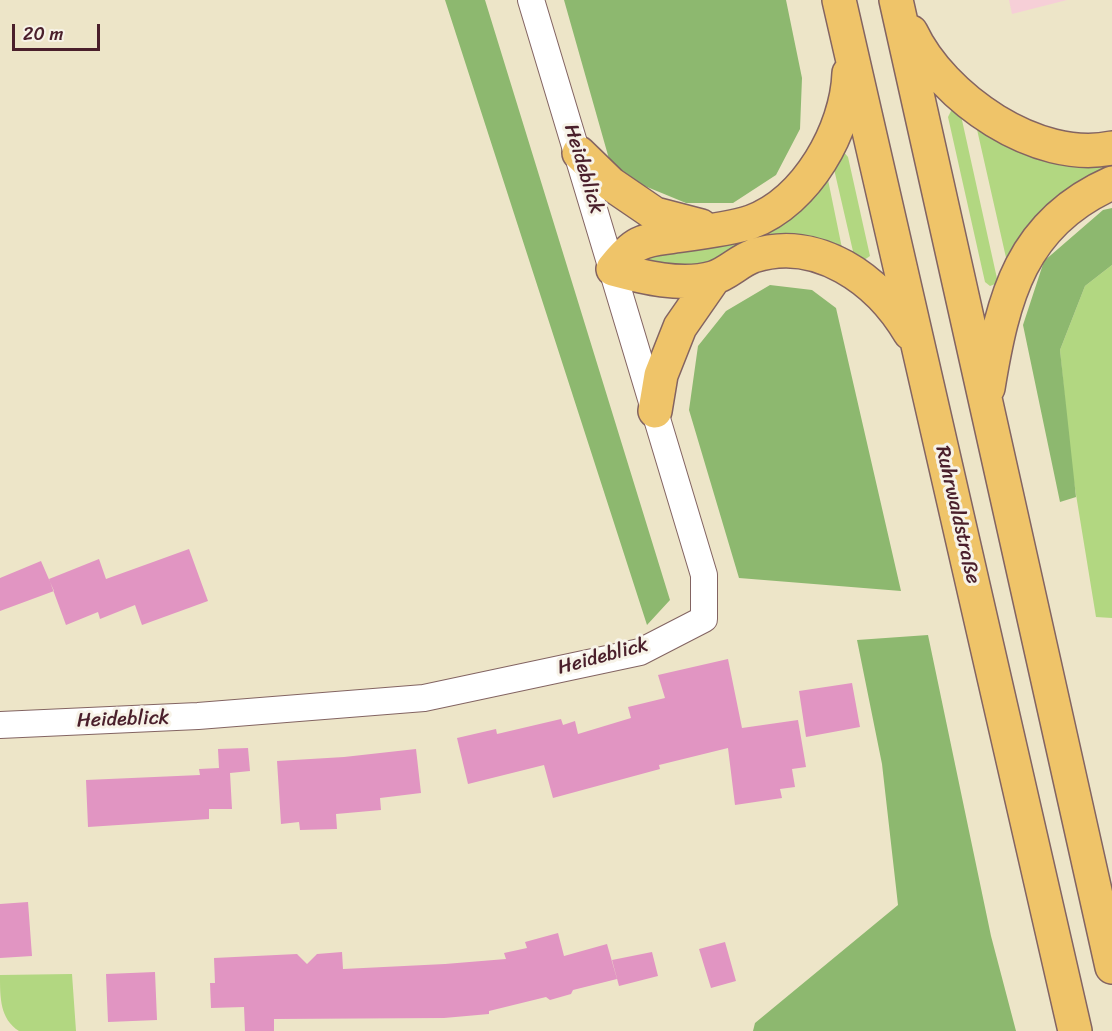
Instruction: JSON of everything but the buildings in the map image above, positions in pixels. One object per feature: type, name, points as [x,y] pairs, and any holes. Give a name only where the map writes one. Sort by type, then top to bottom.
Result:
[{"type":"highway","name":"Ruhrwaldstraße","points":[[838,0],[1075,1031]]},
{"type":"highway","points":[[897,0],[912,35],[930,65],[947,83],[999,124],[1020,137],[1067,149],[1112,148]]},
{"type":"highway","points":[[897,0],[1112,968]]},
{"type":"highway","points":[[613,269],[638,244],[751,222],[783,203],[799,188],[818,163],[838,125],[847,96],[849,44]]},
{"type":"highway","points":[[579,153],[633,201],[655,214],[711,229]]},
{"type":"highway","points":[[986,404],[994,353],[1019,270],[1038,237],[1060,214],[1085,195],[1112,183]]},
{"type":"highway","points":[[655,411],[661,375],[680,327],[714,278],[753,256],[780,251],[804,252],[826,258],[852,271],[885,298],[920,350]]},
{"type":"highway","points":[[613,269],[671,280],[714,278]]},
{"type":"street","name":"Heideblick","points":[[0,725],[210,716],[424,698],[640,652],[704,619],[704,575],[579,153],[531,0]]},
{"type":"shaded area","points":[[1009,0],[1067,0],[1012,14]]},
{"type":"green space","points":[[445,0],[485,0],[670,600],[647,625]]},
{"type":"green space","points":[[564,0],[786,0],[802,78],[800,129],[776,175],[733,203],[686,203],[613,173]]},
{"type":"green space","points":[[952,109],[960,111],[998,283],[990,286],[985,282],[948,117]]},
{"type":"green space","points":[[976,125],[1112,161],[1112,170],[1060,197],[1030,224],[1007,262]]},
{"type":"green space","points":[[843,151],[848,157],[870,256],[861,262],[855,260],[831,156]]},
{"type":"green space","points":[[826,170],[843,253],[708,264],[684,270],[646,263],[647,257]]},
{"type":"green space","points":[[1112,208],[1112,265],[1085,286],[1060,350],[1076,497],[1060,502],[1023,325],[1044,261],[1103,210]]},
{"type":"green space","points":[[1112,265],[1112,618],[1096,617],[1071,464],[1060,350],[1085,286]]},
{"type":"green space","points":[[770,285],[812,290],[836,308],[901,591],[739,578],[689,410],[698,346],[726,311]]},
{"type":"green space","points":[[928,635],[991,936],[1016,1031],[753,1031],[755,1023],[898,905],[882,764],[857,640]]},
{"type":"green space","points":[[72,974],[76,1031],[19,1031],[8,1020],[2,1007],[0,975]]}]
